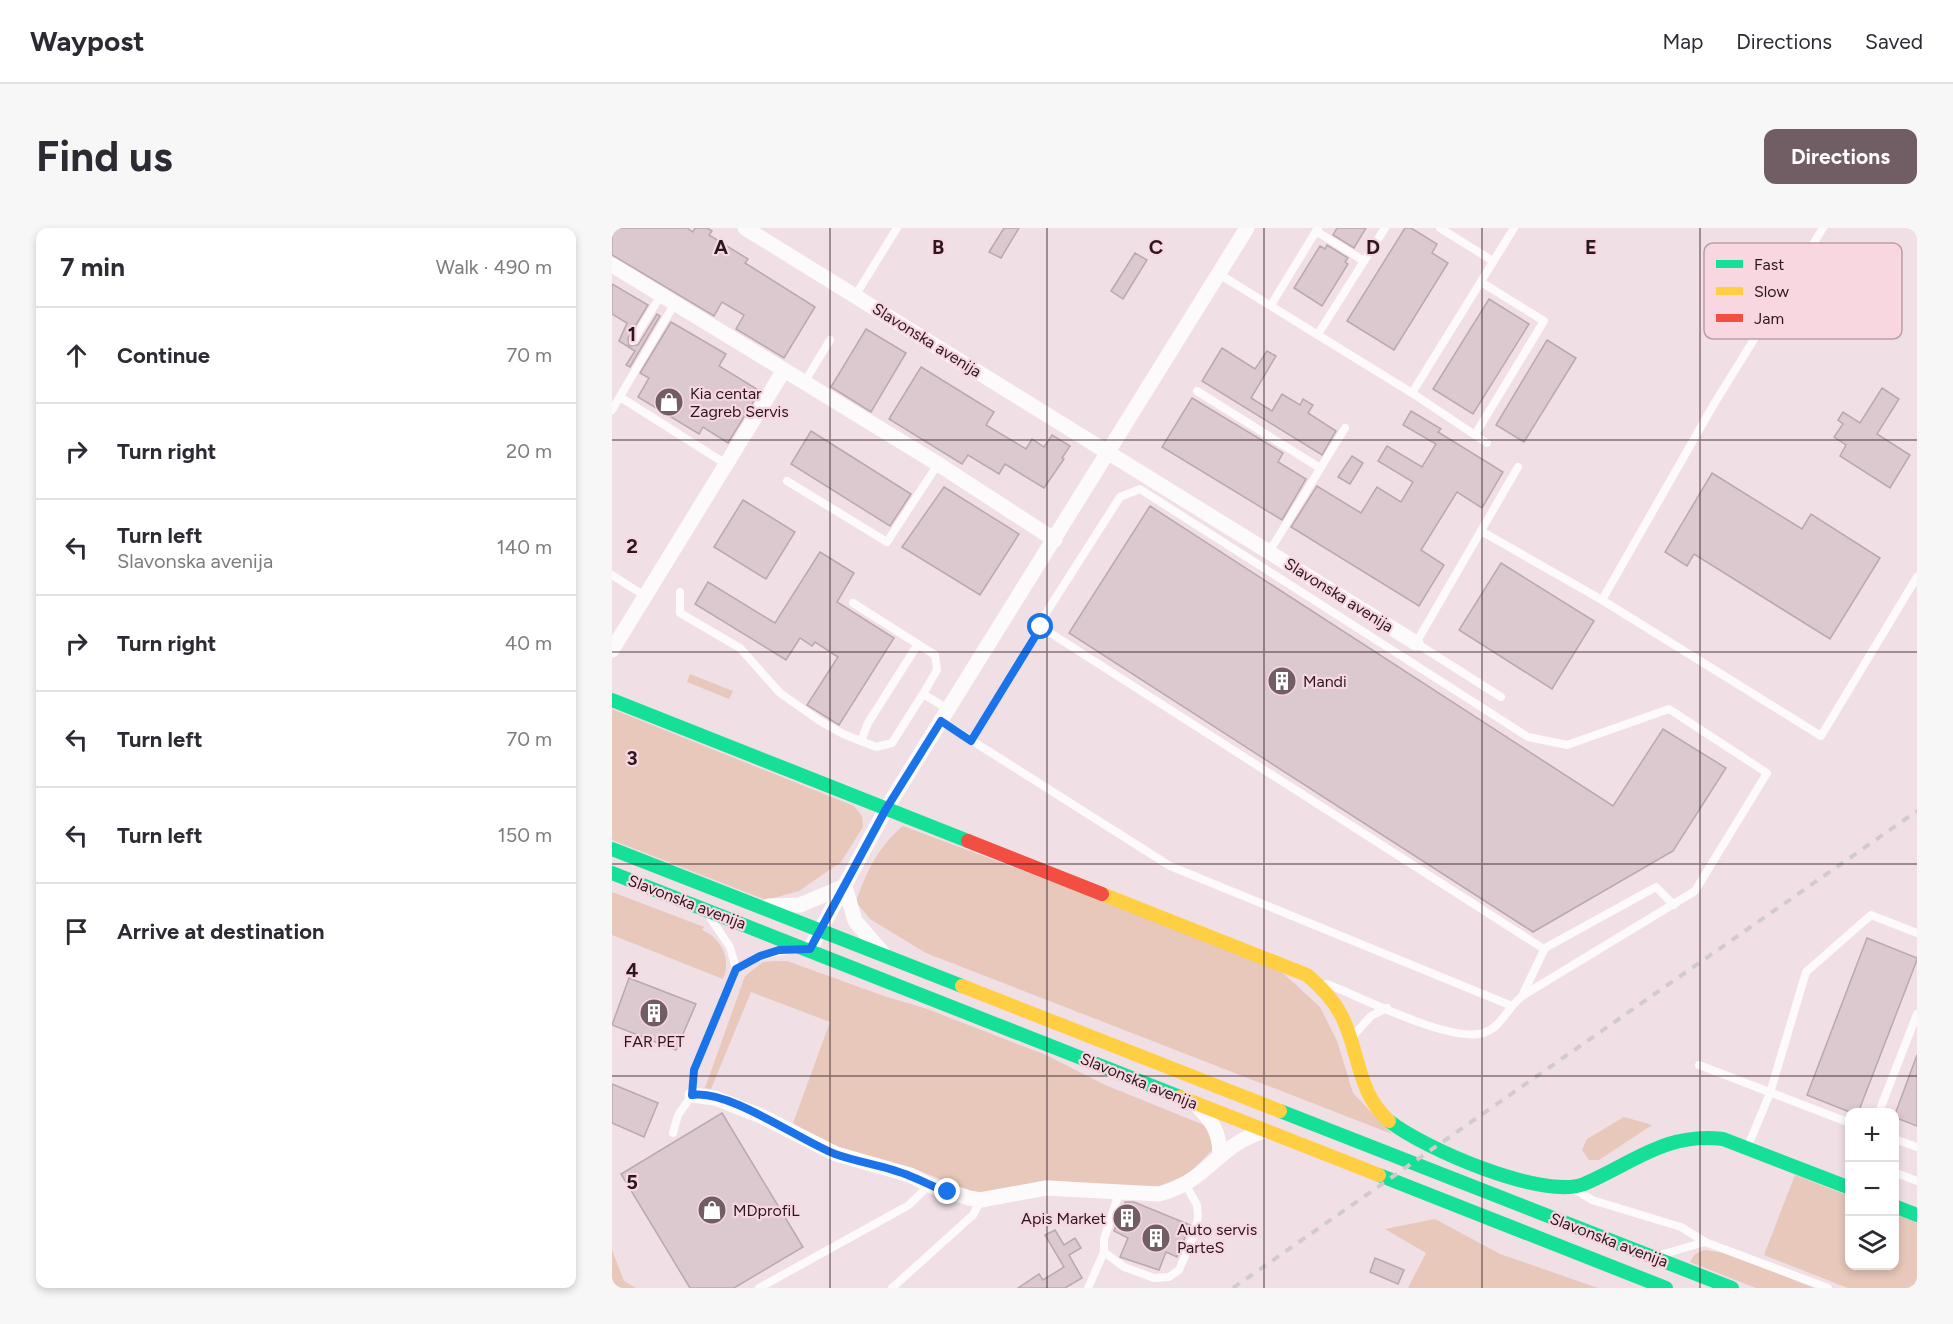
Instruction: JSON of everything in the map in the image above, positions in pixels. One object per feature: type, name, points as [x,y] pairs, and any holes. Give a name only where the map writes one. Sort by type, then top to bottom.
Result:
[{"type":"main road","name":"Slavonska avenija","points":[[612,700],[1307,975],[1334,1002],[1346,1020],[1368,1095],[1378,1111],[1406,1133],[1462,1158],[1539,1186],[1572,1188],[1592,1180],[1653,1146],[1680,1138],[1706,1136],[1845,1182]]},
{"type":"main road","name":"Slavonska avenija","points":[[612,849],[1731,1288]]},
{"type":"main road","name":"Slavonska avenija","points":[[612,873],[810,949],[1195,1104],[1666,1288]]},
{"type":"main road","points":[[1899,1208],[1917,1215]]},
{"type":"street","name":"Slavonska avenija","points":[[745,228],[1416,644]]},
{"type":"street","points":[[810,949],[886,809],[1247,228]]},
{"type":"street","points":[[612,265],[938,464],[1055,540]]},
{"type":"street","points":[[612,650],[784,370]]},
{"type":"street","name":"Slavonska avenija","points":[[758,906],[800,905],[844,886],[855,921],[884,954]]},
{"type":"street","points":[[692,1095],[700,1094],[715,1098],[761,1116],[836,1154],[910,1175],[929,1185],[981,1200],[1046,1188],[1159,1194],[1186,1185],[1205,1172],[1220,1153],[1237,1142],[1265,1131]]},
{"type":"street","points":[[1195,1104],[1213,1122],[1219,1136],[1220,1153]]},
{"type":"lane","points":[[855,296],[897,228]]},
{"type":"lane","points":[[1318,334],[1385,228]]},
{"type":"lane","points":[[1440,228],[1493,261]]},
{"type":"lane","points":[[1412,393],[1514,228]]},
{"type":"lane","points":[[1814,243],[1823,228]]},
{"type":"lane","points":[[1271,305],[1317,230],[1364,261]]},
{"type":"lane","points":[[1219,274],[1476,433],[1488,443]]},
{"type":"lane","points":[[1476,433],[1544,321],[1480,282]]},
{"type":"lane","points":[[633,341],[662,295]]},
{"type":"lane","points":[[612,410],[675,303]]},
{"type":"lane","points":[[1602,600],[1714,404],[1754,339]]},
{"type":"lane","points":[[804,383],[830,340]]},
{"type":"lane","points":[[1197,391],[1320,468]]},
{"type":"lane","points":[[620,397],[726,464]]},
{"type":"lane","points":[[1269,552],[1345,428]]},
{"type":"lane","points":[[787,481],[886,543],[938,464]]},
{"type":"lane","points":[[1501,697],[1416,644],[1518,467]]},
{"type":"lane","points":[[971,741],[1041,627],[1046,613],[1120,497],[1140,489],[1528,737],[1567,745],[1669,709],[1767,773],[1695,891],[1522,996],[1488,1032],[1478,1035],[1446,1033],[1307,975]]},
{"type":"lane","points":[[1481,531],[1602,600],[1821,736],[1917,577]]},
{"type":"lane","points":[[612,575],[645,596]]},
{"type":"lane","points":[[680,592],[678,609],[687,618],[740,648],[780,693],[827,725],[876,747],[892,743],[937,670],[938,661],[935,654],[853,603]]},
{"type":"lane","points":[[1041,627],[1544,949]]},
{"type":"lane","points":[[861,741],[868,723],[918,644]]},
{"type":"lane","points":[[923,694],[971,741],[1170,866],[1512,1006]]},
{"type":"lane","points":[[1522,996],[1544,949],[1656,887],[1674,905]]},
{"type":"lane","points":[[702,908],[726,938],[736,969]]},
{"type":"lane","points":[[1747,1148],[1770,1093],[1806,972],[1871,915],[1917,933]]},
{"type":"lane","points":[[673,1134],[678,1115],[692,1095],[694,1070],[736,969],[760,956],[779,950],[810,949]]},
{"type":"lane","points":[[1351,1038],[1371,1016],[1387,1008]]},
{"type":"lane","points":[[1881,1108],[1917,1014]]},
{"type":"lane","points":[[1699,1065],[1845,1121]]},
{"type":"lane","points":[[1899,1141],[1917,1147]]},
{"type":"lane","points":[[1899,1174],[1917,1181]]},
{"type":"lane","points":[[759,1288],[909,1205],[929,1185]]},
{"type":"lane","points":[[1104,1252],[1124,1268],[1154,1278],[1169,1277],[1179,1270],[1195,1232],[1198,1216],[1197,1205],[1186,1185]]},
{"type":"lane","points":[[1572,1188],[1592,1200],[1681,1227],[1704,1242],[1828,1288]]},
{"type":"lane","points":[[1088,1288],[1104,1252],[1104,1239],[1119,1193]]},
{"type":"lane","points":[[892,1288],[973,1215],[981,1200]]},
{"type":"lane","points":[[1653,1257],[1704,1242]]},
{"type":"shaded area","points":[[690,674],[733,691],[729,699],[687,682]]},
{"type":"shaded area","points":[[612,709],[854,806],[862,816],[863,827],[841,862],[799,891],[766,900],[612,840]]},
{"type":"shaded area","points":[[903,826],[1273,964],[1320,1007],[1337,1041],[1353,1093],[1392,1134],[926,953],[870,919],[856,902],[869,870],[880,851]]},
{"type":"shaded area","points":[[612,892],[704,927],[702,930],[715,938],[723,950],[726,964],[723,979],[612,935]]},
{"type":"shaded area","points":[[787,961],[927,1009],[1046,1055],[1105,1085],[1204,1125],[1211,1134],[1214,1148],[1189,1174],[1159,1186],[1123,1187],[1048,1180],[975,1193],[915,1169],[835,1146],[792,1126],[830,1022],[751,992],[711,1089],[705,1088],[745,976],[763,962]]},
{"type":"shaded area","points":[[1624,1117],[1652,1125],[1599,1160],[1589,1160],[1582,1150],[1587,1139]]},
{"type":"shaded area","points":[[1795,1175],[1845,1194],[1845,1270],[1899,1270],[1899,1216],[1917,1223],[1917,1288],[1848,1288],[1764,1255]]},
{"type":"shaded area","points":[[1435,1219],[1500,1254],[1598,1288],[1408,1288],[1426,1253],[1385,1229]]},
{"type":"shaded area","points":[[612,1250],[624,1281],[636,1288],[612,1288]]},
{"type":"shaded area","points":[[1704,1250],[1726,1253],[1814,1288],[1756,1288],[1690,1262],[1695,1254]]},
{"type":"building","points":[[612,228],[687,228],[693,232],[695,228],[707,228],[712,231],[709,235],[748,259],[745,263],[815,307],[784,358],[736,329],[744,315],[722,302],[714,316],[612,255]]},
{"type":"building","points":[[1004,228],[1019,228],[1001,258],[989,252]]},
{"type":"building","points":[[1337,228],[1366,228],[1354,248],[1333,235]]},
{"type":"building","points":[[1405,228],[1411,228],[1437,244],[1432,253],[1448,263],[1394,350],[1347,321]]},
{"type":"building","points":[[1327,245],[1348,258],[1345,262],[1348,264],[1322,306],[1294,288],[1320,246],[1325,249]]},
{"type":"building","points":[[1135,253],[1147,260],[1123,299],[1111,291]]},
{"type":"building","points":[[612,284],[648,305],[628,338],[629,346],[638,345],[657,314],[660,316],[630,367],[626,365],[635,351],[619,341],[627,323],[612,314]]},
{"type":"building","points":[[1489,299],[1529,324],[1473,414],[1433,389]]},
{"type":"building","points":[[671,322],[726,354],[719,366],[760,391],[728,443],[703,427],[699,434],[638,397],[649,378],[640,373]]},
{"type":"building","points":[[866,329],[906,353],[871,412],[831,387]]},
{"type":"building","points":[[1547,340],[1576,358],[1524,442],[1496,425]]},
{"type":"building","points":[[1222,348],[1255,369],[1267,351],[1276,356],[1251,398],[1272,411],[1282,394],[1300,405],[1303,399],[1313,405],[1308,413],[1336,431],[1322,455],[1202,381]]},
{"type":"building","points":[[921,367],[994,412],[986,425],[1026,449],[1032,439],[1044,447],[1052,435],[1070,446],[1044,488],[1005,464],[999,474],[968,455],[962,464],[889,419]]},
{"type":"building","points":[[1882,388],[1899,399],[1877,434],[1910,455],[1890,488],[1840,456],[1846,445],[1834,437],[1843,424],[1838,420],[1843,412],[1860,423]]},
{"type":"building","points":[[1192,398],[1283,453],[1278,462],[1306,479],[1282,520],[1162,447]]},
{"type":"building","points":[[1411,411],[1441,429],[1438,432],[1503,472],[1482,508],[1457,492],[1421,550],[1444,565],[1419,606],[1291,527],[1317,486],[1361,513],[1377,487],[1401,502],[1413,482],[1378,461],[1387,446],[1422,467],[1436,444],[1403,425]]},
{"type":"building","points":[[811,431],[911,494],[890,526],[791,464]]},
{"type":"building","points":[[1352,456],[1363,463],[1350,484],[1338,477]]},
{"type":"building","points":[[1712,473],[1802,529],[1811,514],[1880,558],[1830,639],[1694,554],[1687,566],[1665,552]]},
{"type":"building","points":[[944,487],[1019,534],[980,595],[902,547]]},
{"type":"building","points":[[743,500],[795,532],[766,579],[714,547]]},
{"type":"building","name":"Mandi","points":[[1150,506],[1613,806],[1663,729],[1726,768],[1673,851],[1533,932],[1069,633]]},
{"type":"building","points":[[820,552],[854,573],[837,602],[894,638],[839,725],[807,705],[838,657],[815,642],[812,646],[800,638],[786,660],[695,604],[708,582],[775,623]]},
{"type":"building","points":[[1501,563],[1594,621],[1552,689],[1459,630]]},
{"type":"building","points":[[1867,938],[1917,958],[1860,1108],[1845,1108],[1845,1110],[1807,1095]]},
{"type":"building","name":"FAR PET","points":[[629,978],[696,1004],[676,1050],[612,1025]]},
{"type":"building","points":[[1917,1055],[1917,1126],[1899,1119],[1897,1108]]},
{"type":"building","points":[[612,1084],[658,1103],[644,1137],[612,1123]]},
{"type":"building","name":"MDprofiL","points":[[722,1113],[803,1247],[734,1288],[690,1288],[621,1174]]},
{"type":"building","name":"Auto servis ParteS","points":[[1125,1202],[1134,1202],[1190,1225],[1177,1257],[1166,1252],[1159,1270],[1120,1257],[1128,1238],[1114,1231]]},
{"type":"building","points":[[1055,1230],[1064,1245],[1075,1238],[1081,1248],[1069,1255],[1082,1278],[1065,1288],[1018,1288],[1039,1274],[1043,1280],[1064,1267],[1045,1235]]},
{"type":"building","points":[[1375,1258],[1404,1270],[1398,1284],[1370,1272]]},
{"type":"railway","points":[[1233,1288],[1917,811]]},
{"type":"traffic: fast","points":[[612,700],[968,841]]},
{"type":"traffic: fast","points":[[612,849],[962,986]]},
{"type":"traffic: fast","points":[[612,873],[1180,1097]]},
{"type":"traffic: fast","points":[[1280,1111],[1732,1288]]},
{"type":"traffic: fast","points":[[1389,1121],[1405,1132],[1455,1157],[1484,1169],[1541,1185],[1565,1187],[1584,1184],[1650,1151],[1684,1140],[1703,1138],[1723,1139],[1845,1186]]},
{"type":"traffic: fast","points":[[1379,1175],[1666,1288]]},
{"type":"traffic: fast","points":[[1899,1208],[1917,1215]]},
{"type":"traffic: slow","points":[[1102,894],[1307,975],[1328,996],[1341,1014],[1365,1087],[1371,1099],[1389,1121]]},
{"type":"traffic: slow","points":[[962,986],[1280,1111]]},
{"type":"traffic: slow","points":[[1180,1097],[1379,1175]]},
{"type":"traffic: jam","points":[[968,841],[1102,894]]},
{"type":"place","name":"Kia centar Zagreb Servis","points":[[669,402]]},
{"type":"place","name":"Mandi","points":[[1282,681]]},
{"type":"place","name":"FAR PET","points":[[654,1013]]},
{"type":"place","name":"MDprofiL","points":[[712,1210]]},
{"type":"place","name":"Apis Market","points":[[1127,1218]]},
{"type":"place","name":"Auto servis ParteS","points":[[1156,1238]]},
{"type":"route","points":[[948,1192],[910,1175],[836,1154],[735,1105],[700,1094],[692,1095],[691,1086],[694,1070],[736,969],[760,956],[779,950],[810,949],[886,809],[941,721],[971,741],[1041,627]]}]
